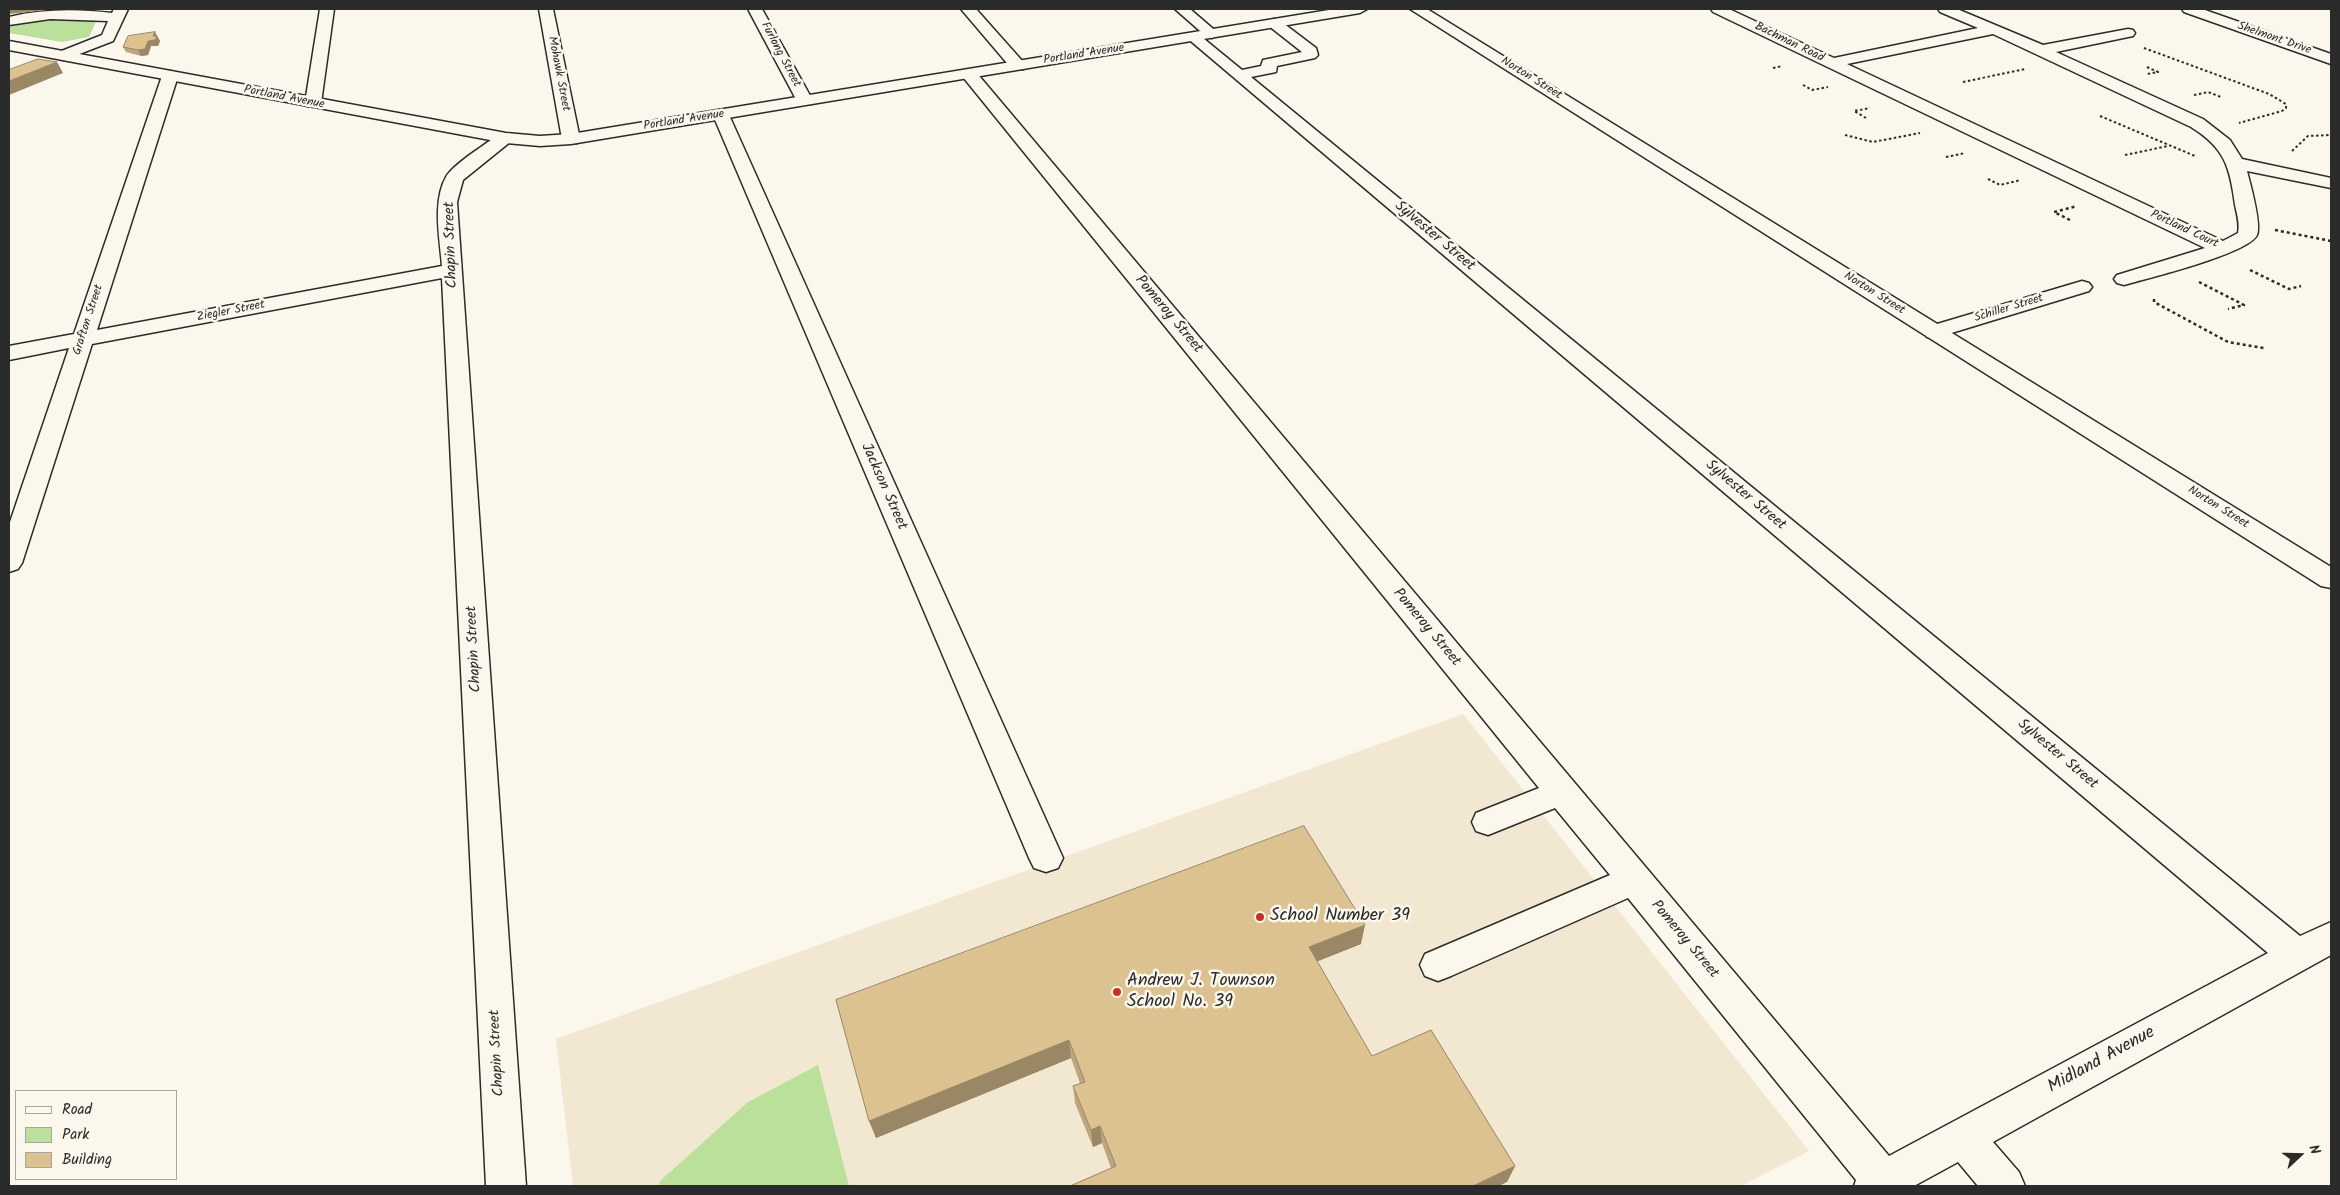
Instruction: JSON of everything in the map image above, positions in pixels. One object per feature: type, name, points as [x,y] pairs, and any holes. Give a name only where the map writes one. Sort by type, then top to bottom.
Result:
[{"type":"street","points":[[313,103],[327,9]]},
{"type":"street","name":"Mohawk Street","points":[[546,9],[571,139]]},
{"type":"street","name":"Furlong Street","points":[[755,9],[805,101]]},
{"type":"street","points":[[968,9],[1018,66]]},
{"type":"street","name":"Sylvester Street","points":[[1182,9],[1202,36],[1238,75],[2298,955]]},
{"type":"street","name":"Portland Avenue","points":[[9,46],[506,138],[540,141],[571,139],[721,115],[1202,36],[1333,11],[1360,9]]},
{"type":"street","name":"Norton Street","points":[[1417,9],[2330,576]]},
{"type":"street","name":"Bachman Road","points":[[1718,9],[1832,64]]},
{"type":"street","name":"Portland Court","points":[[1832,64],[2223,249],[2243,239],[2249,230],[2234,155],[2226,143],[2203,126],[2041,50],[1945,9]]},
{"type":"street","name":"Shelmont Drive","points":[[2189,9],[2331,59]]},
{"type":"street","points":[[9,21],[64,14],[119,14],[108,38],[64,55]]},
{"type":"street","points":[[1238,75],[1270,69],[1268,63],[1310,55],[1311,51],[1274,23]]},
{"type":"street","points":[[1832,64],[1994,29]]},
{"type":"street","points":[[2041,50],[2128,33]]},
{"type":"street","name":"Pomeroy Street","points":[[969,74],[1635,880],[1878,1184]]},
{"type":"street","name":"Grafton Street","points":[[9,563],[170,76]]},
{"type":"street","name":"Jackson Street","points":[[721,115],[1046,858]]},
{"type":"street","name":"Chapin Street","points":[[506,138],[478,156],[454,178],[448,202],[506,1186]]},
{"type":"street","points":[[2236,163],[2331,183]]},
{"type":"street","points":[[2124,279],[2223,249]]},
{"type":"street","name":"Ziegler Street","points":[[9,353],[453,270]]},
{"type":"street","name":"Schiller Street","points":[[1935,332],[2082,287]]},
{"type":"street","points":[[1488,822],[1562,792]]},
{"type":"street","points":[[1438,964],[1635,880]]},
{"type":"street","name":"Midland Avenue","points":[[1878,1184],[2331,937]]},
{"type":"street","points":[[1962,1137],[2005,1186]]},
{"type":"path","points":[[2138,47],[2159,52],[2268,94],[2286,104],[2286,108],[2282,111],[2236,124]]},
{"type":"path","points":[[1963,82],[2031,67]]},
{"type":"path","points":[[1803,85],[1812,90],[1831,86]]},
{"type":"path","points":[[2189,96],[2208,92],[2221,97]]},
{"type":"path","points":[[1866,118],[1854,111],[1873,107]]},
{"type":"path","points":[[2100,116],[2195,156]]},
{"type":"path","points":[[1845,135],[1873,142],[1924,132]]},
{"type":"path","points":[[2290,154],[2308,136],[2331,135]]},
{"type":"path","points":[[2125,154],[2134,154],[2169,146]]},
{"type":"path","points":[[1946,157],[1965,153]]},
{"type":"path","points":[[1988,179],[2000,186],[2023,180]]},
{"type":"path","points":[[2070,220],[2054,212],[2085,204]]},
{"type":"path","points":[[2269,229],[2331,241]]},
{"type":"path","points":[[2250,270],[2289,289],[2301,286]]},
{"type":"path","points":[[2203,284],[2244,305],[2228,309]]},
{"type":"path","points":[[2154,299],[2154,302],[2228,342],[2264,348]]},
{"type":"shaded area","name":"School Number 39","points":[[1463,714],[1809,1151],[1741,1186],[573,1186],[556,1039]]},
{"type":"green space","points":[[63,15],[97,19],[89,37],[62,42],[9,33],[9,23]]},
{"type":"green space","points":[[818,1065],[849,1186],[660,1186],[659,1182],[748,1102]]},
{"type":"building","points":[[155,32],[153,36],[157,36],[155,40],[148,41],[145,49],[138,50],[123,47],[128,36]]},
{"type":"building","points":[[38,59],[57,62],[9,81],[9,70]]},
{"type":"building","name":"Andrew J. Townson School No. 39","points":[[1304,826],[1365,925],[1309,947],[1372,1056],[1431,1030],[1515,1166],[1473,1186],[1070,1186],[1116,1166],[1100,1126],[1091,1130],[1073,1086],[1085,1082],[1069,1040],[869,1121],[836,1000]]},
{"type":"place","name":"School Number 39","points":[[1260,917]]},
{"type":"place","name":"Andrew J. Townson School No. 39","points":[[1117,992]]}]
